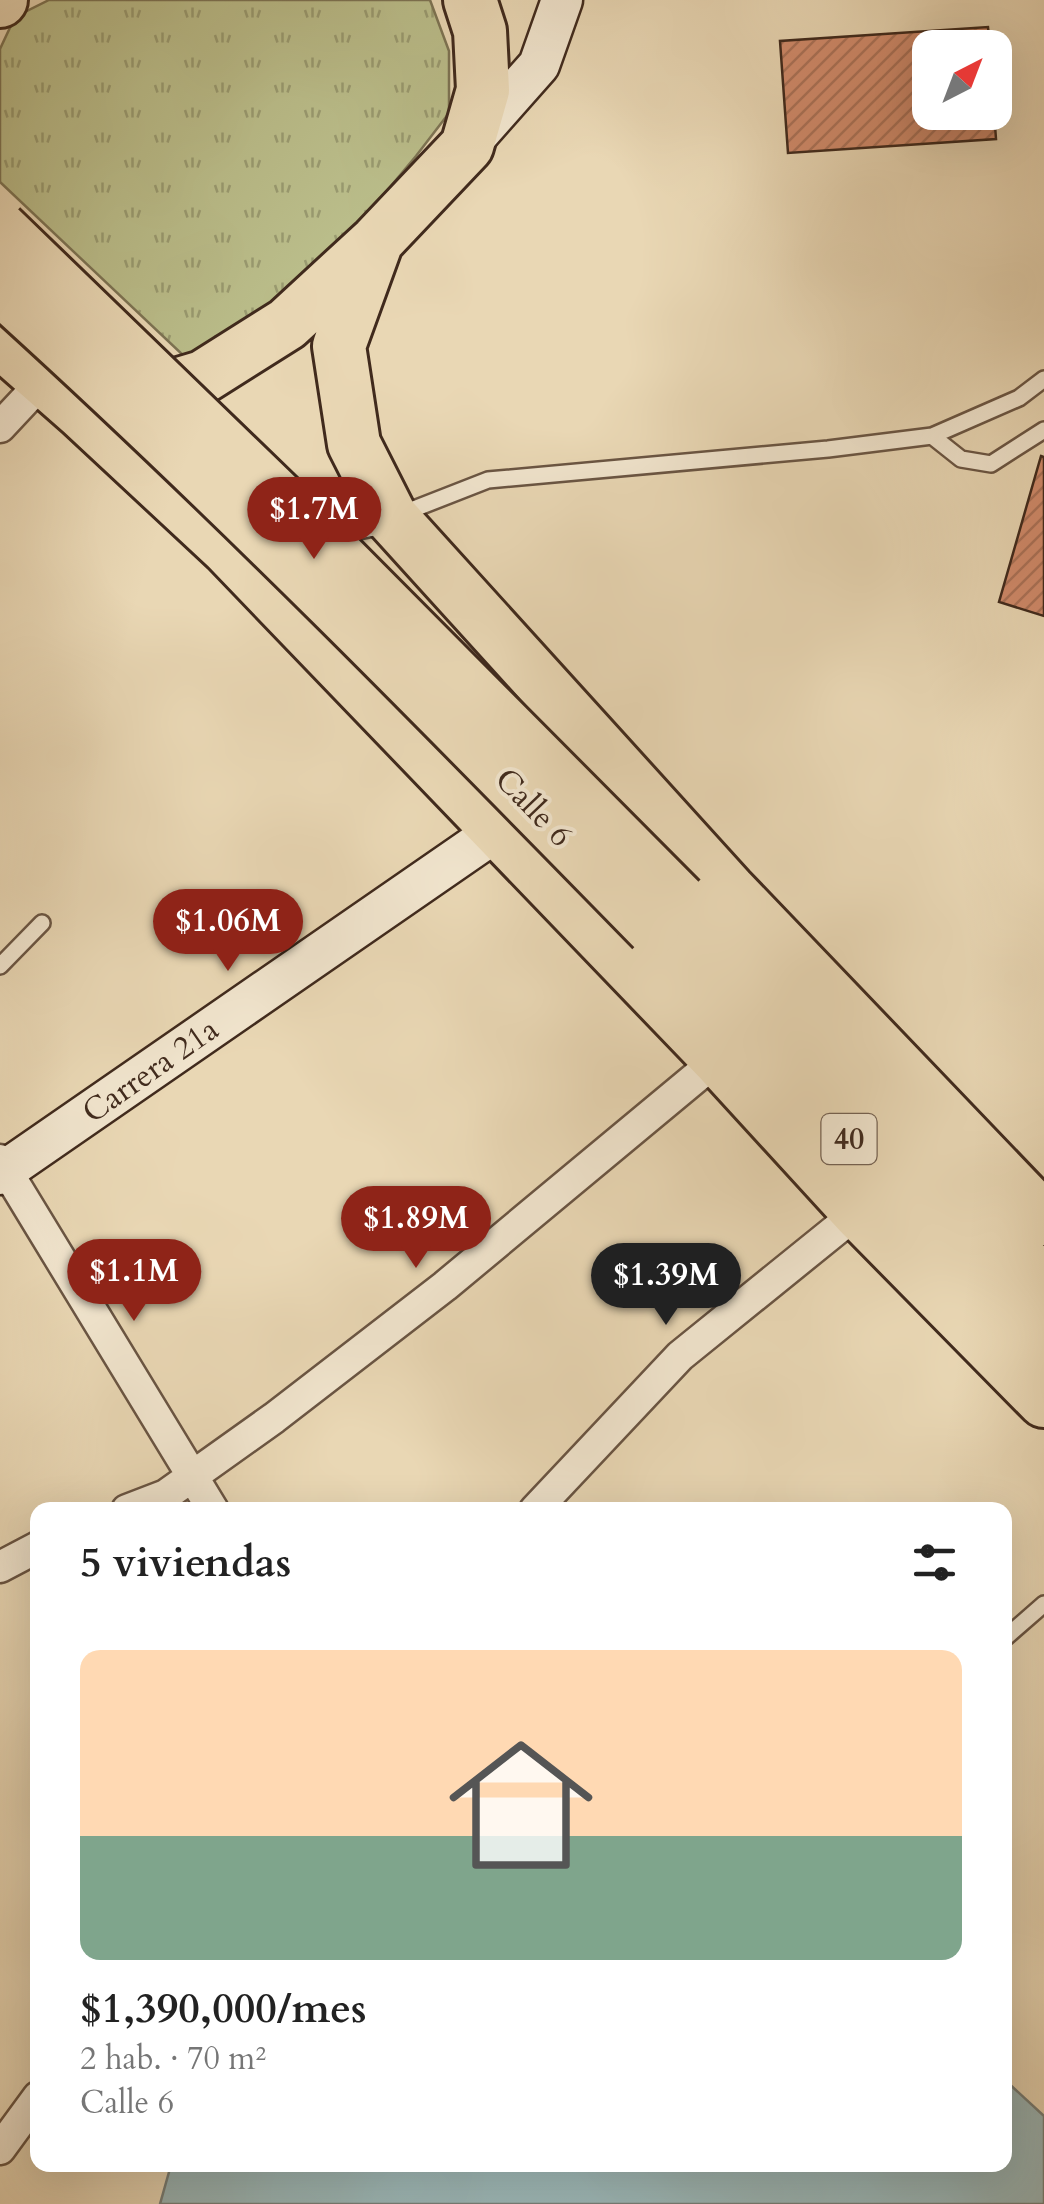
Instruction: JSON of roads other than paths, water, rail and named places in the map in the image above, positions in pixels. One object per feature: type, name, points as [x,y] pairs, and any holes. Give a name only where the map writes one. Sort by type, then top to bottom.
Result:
[{"type":"highway","points":[[63,397],[204,377],[287,324],[376,241],[468,146],[483,90],[480,32],[470,0]]},
{"type":"highway","name":"Calle 6","points":[[0,228],[303,520],[667,915],[1044,1348]]},
{"type":"highway","points":[[376,241],[338,346],[354,444],[391,518],[743,904],[1044,1219]]},
{"type":"highway","name":"Calle 6","points":[[0,288],[230,502],[401,672],[667,915],[1044,1284]]},
{"type":"highway","points":[[0,340],[227,548],[718,1060],[858,1212],[1044,1401]]},
{"type":"main road","points":[[468,146],[539,65],[562,0]]},
{"type":"main road","name":"Carrera 21a","points":[[2,1168],[498,830]]},
{"type":"street","points":[[0,427],[63,397]]},
{"type":"street","points":[[227,548],[391,518]]},
{"type":"street","points":[[148,1502],[166,1495],[274,1418],[445,1286],[718,1060]]},
{"type":"street","points":[[2,1168],[208,1502]]},
{"type":"street","points":[[543,1502],[680,1356],[858,1212]]},
{"type":"street","points":[[0,1568],[30,1551]]},
{"type":"street","points":[[0,2149],[30,2108]]},
{"type":"lane","points":[[391,518],[488,480],[932,436],[1019,398],[1044,378]]},
{"type":"lane","points":[[932,436],[961,459],[991,464],[1044,430]]},
{"type":"lane","points":[[0,966],[42,924]]},
{"type":"lane","points":[[1012,1632],[1044,1604]]},
{"type":"water","points":[[1012,2086],[1044,2116],[1044,2204],[160,2204],[169,2172],[1012,2172]]}]
